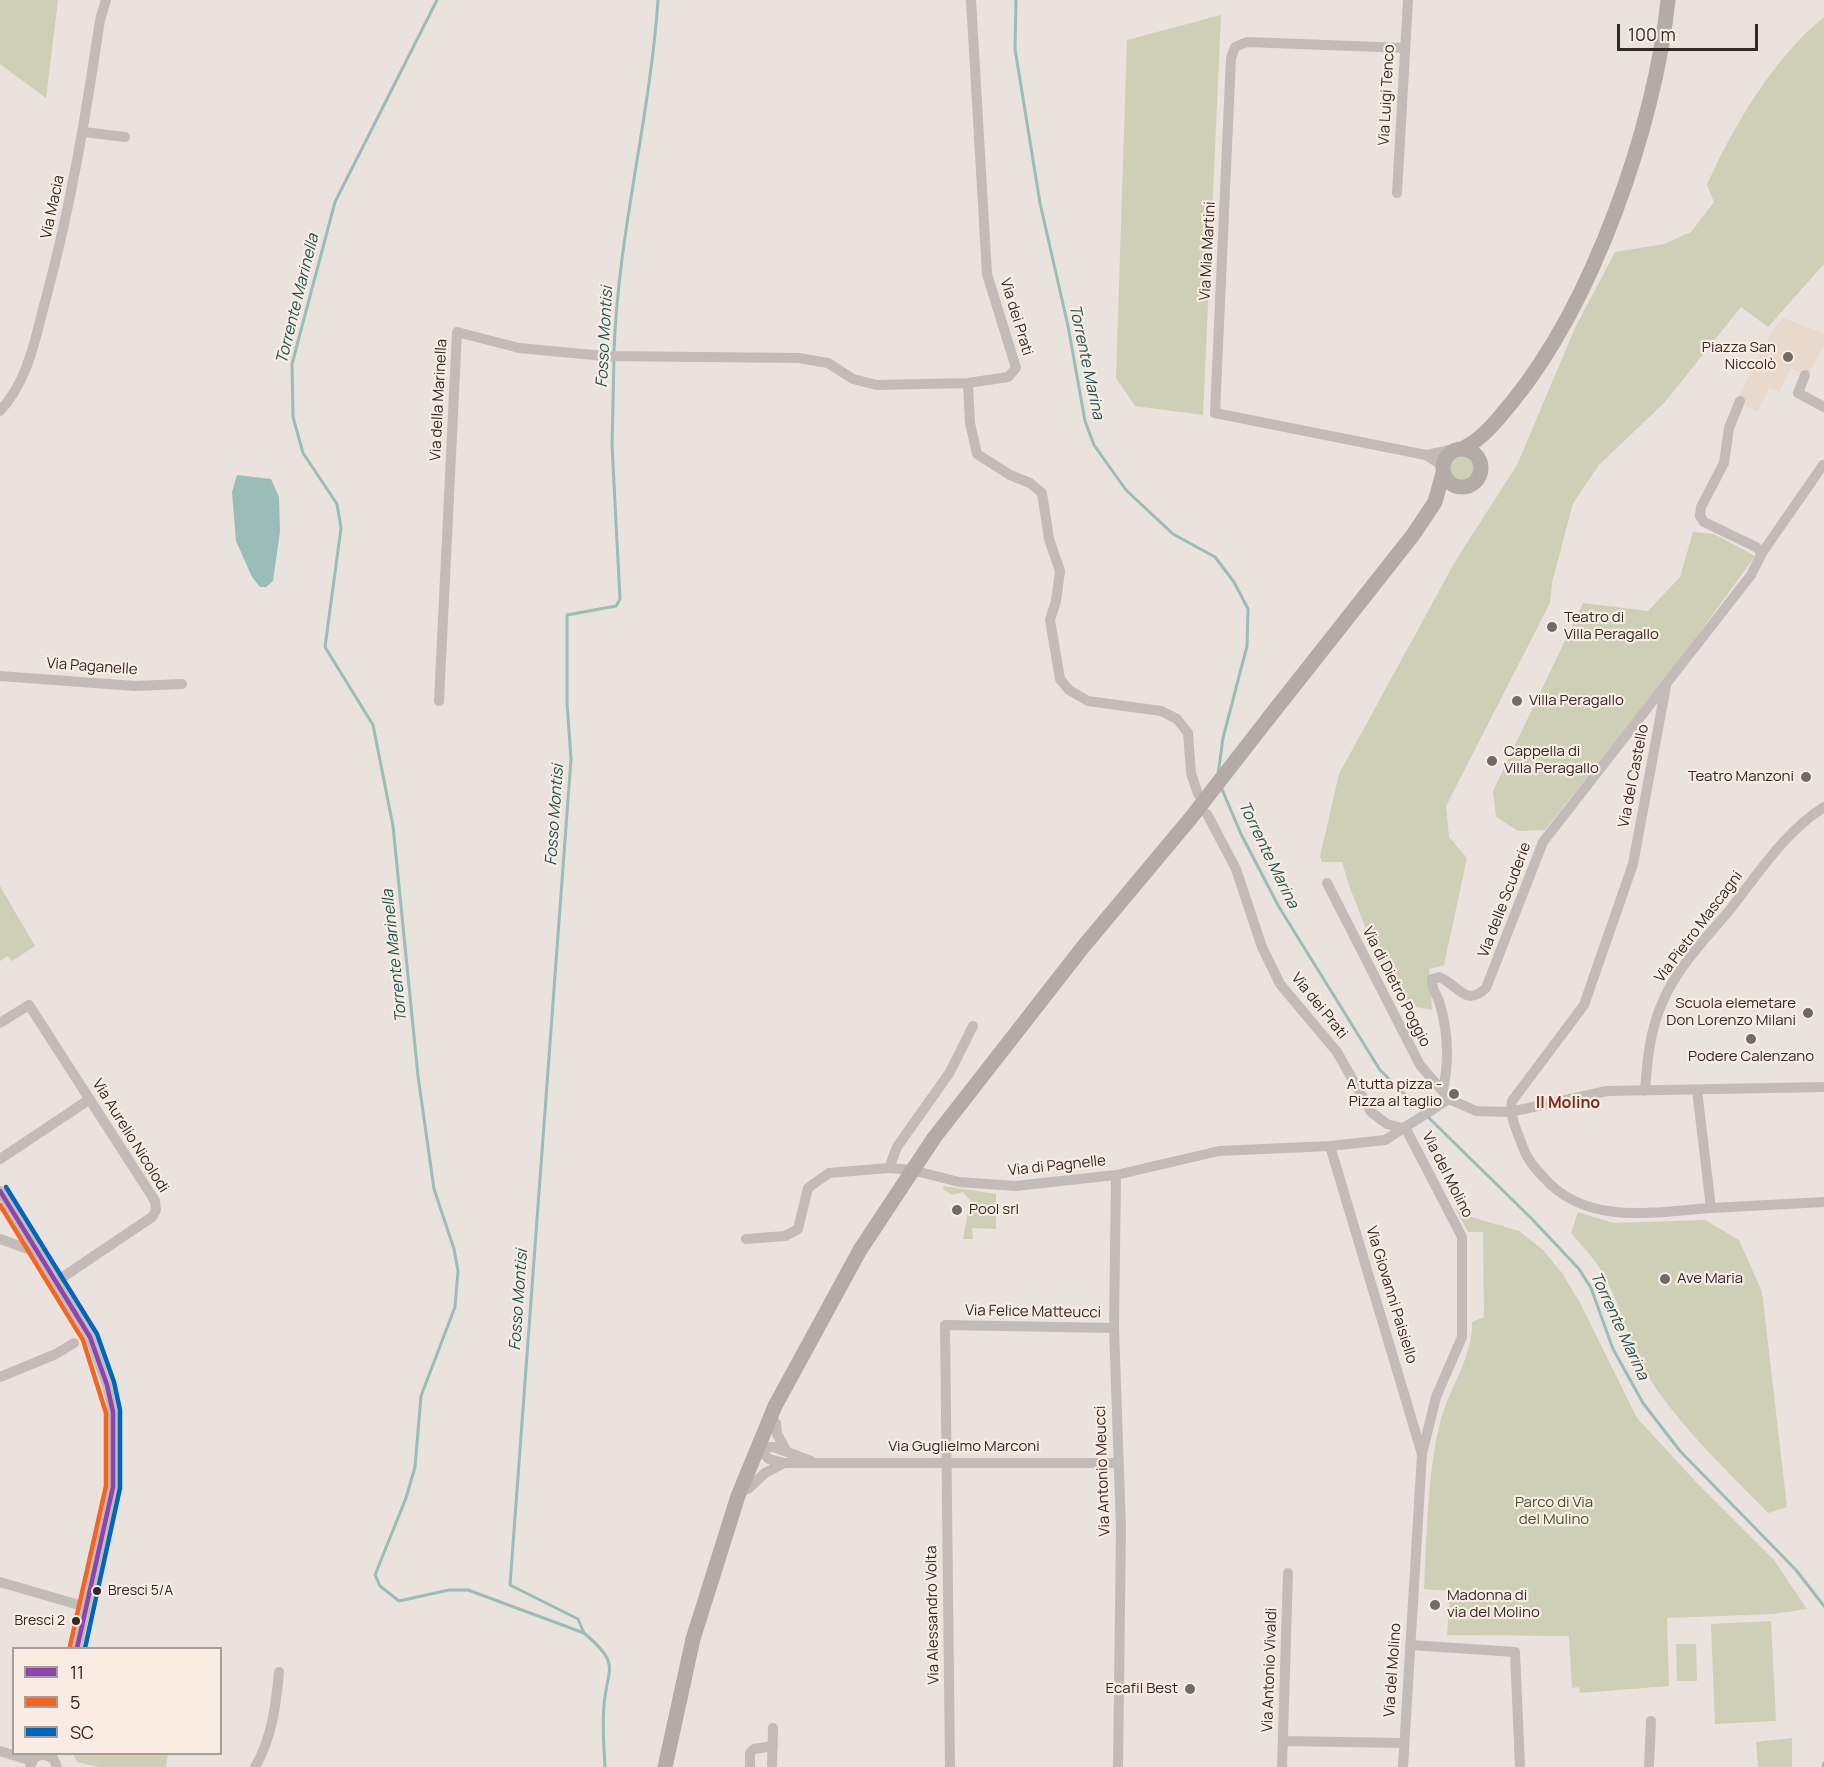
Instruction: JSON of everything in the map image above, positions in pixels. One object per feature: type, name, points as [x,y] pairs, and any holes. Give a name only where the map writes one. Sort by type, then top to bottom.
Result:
[{"type":"main road","points":[[730,1525],[748,1489],[775,1406],[860,1250],[912,1170],[1083,947],[1190,819],[1413,535],[1435,502],[1447,456],[1485,435],[1533,376],[1594,264],[1622,194],[1648,105],[1665,26],[1668,0]]},
{"type":"main road","points":[[1665,26],[1677,0]]},
{"type":"main road","points":[[1435,502],[1460,487],[1471,485],[1479,478],[1485,435]]},
{"type":"main road","points":[[1460,449],[1475,453],[1481,462]]},
{"type":"main road","points":[[1443,470],[1450,482],[1460,487]]},
{"type":"main road","points":[[665,1767],[693,1639],[738,1496],[776,1423],[794,1373]]},
{"type":"street","name":"Via Macia","points":[[0,411],[17,392],[32,351],[66,225],[84,132],[100,20],[106,0]]},
{"type":"street","name":"Via dei Prati","points":[[968,383],[1008,377],[1016,368],[987,274],[971,0]]},
{"type":"street","name":"Via Luigi Tenco","points":[[1397,193],[1408,0]]},
{"type":"street","name":"Via Mia Martini","points":[[1405,48],[1247,42],[1235,46],[1231,58],[1215,413],[1426,455],[1460,449]]},
{"type":"street","points":[[84,132],[125,136]]},
{"type":"street","name":"Via della Marinella","points":[[439,701],[457,332],[519,348],[604,356],[799,358],[828,363],[853,379],[877,385],[968,383]]},
{"type":"street","points":[[1805,375],[1798,393],[1824,407]]},
{"type":"street","points":[[968,383],[970,423],[977,454],[1010,475],[1030,483],[1042,493],[1049,539],[1060,571],[1056,601],[1050,620],[1060,679],[1069,690],[1088,701],[1161,711],[1177,719],[1188,733],[1191,773],[1198,794]]},
{"type":"street","points":[[1740,401],[1729,428],[1724,463],[1701,507],[1700,516],[1704,522],[1756,547],[1762,553]]},
{"type":"street","name":"Via Mia Martini","points":[[1426,455],[1443,470]]},
{"type":"street","name":"Via del Castello","points":[[1510,1112],[1512,1101],[1584,1005],[1633,864],[1666,686],[1751,575],[1762,553],[1823,466]]},
{"type":"street","name":"Via Paganelle","points":[[0,676],[135,686],[182,684]]},
{"type":"street","name":"Via delle Scuderie","points":[[1444,1098],[1448,1067],[1446,1037],[1432,979],[1439,977],[1445,979],[1456,989],[1472,996],[1478,995],[1486,988],[1543,842],[1666,686]]},
{"type":"street","name":"Via Pietro Mascagni","points":[[1645,1091],[1650,1044],[1663,999],[1691,957],[1778,848],[1811,815],[1824,807]]},
{"type":"street","name":"Via dei Prati","points":[[1207,814],[1236,869],[1262,947],[1281,984],[1337,1052],[1371,1112],[1387,1124],[1409,1127]]},
{"type":"street","name":"Via di Dietro Poggio","points":[[1327,883],[1420,1065],[1444,1098]]},
{"type":"street","name":"Via Aurelio Nicolodi","points":[[0,1023],[29,1005],[155,1201],[156,1210],[152,1217],[57,1281]]},
{"type":"street","points":[[889,1168],[897,1147],[950,1072],[973,1026]]},
{"type":"street","points":[[1444,1098],[1476,1111],[1510,1112],[1607,1091],[1824,1087]]},
{"type":"street","points":[[1697,1090],[1711,1208]]},
{"type":"street","name":"Via del Molino","points":[[1403,1767],[1422,1454],[1436,1397],[1462,1337],[1462,1237],[1409,1127],[1444,1098]]},
{"type":"street","points":[[0,1159],[90,1099]]},
{"type":"street","points":[[1510,1112],[1526,1159],[1552,1186],[1580,1206],[1621,1214],[1824,1202]]},
{"type":"street","name":"Via di Pagnelle","points":[[746,1239],[785,1236],[798,1229],[808,1188],[829,1173],[889,1168],[912,1170],[959,1182],[998,1187],[1116,1175],[1219,1151],[1330,1146],[1385,1140],[1409,1127]]},
{"type":"street","name":"Via Giovanni Paisiello","points":[[1330,1146],[1422,1454]]},
{"type":"street","name":"Via Antonio Meucci","points":[[1116,1175],[1114,1328],[1121,1528],[1118,1767]]},
{"type":"street","points":[[0,1191],[90,1337],[100,1360],[109,1394],[115,1430],[113,1487],[76,1647]]},
{"type":"street","points":[[0,1239],[39,1253]]},
{"type":"street","name":"Via Felice Matteucci","points":[[946,1462],[945,1325],[1114,1328]]},
{"type":"street","points":[[0,1377],[74,1343]]},
{"type":"street","points":[[748,1489],[758,1478],[786,1458],[777,1434],[776,1423]]},
{"type":"street","name":"Via Guglielmo Marconi","points":[[762,1450],[786,1458],[811,1461],[1117,1463]]},
{"type":"street","name":"Via Alessandro Volta","points":[[946,1462],[950,1767]]},
{"type":"street","name":"Via Antonio Vivaldi","points":[[1282,1767],[1288,1573]]},
{"type":"street","points":[[0,1582],[86,1607]]},
{"type":"street","points":[[1410,1645],[1515,1652],[1520,1767]]},
{"type":"street","points":[[255,1767],[266,1749],[277,1702],[279,1672]]},
{"type":"street","points":[[1648,1767],[1651,1721]]},
{"type":"street","points":[[772,1767],[773,1728]]},
{"type":"street","points":[[1283,1741],[1404,1743]]},
{"type":"street","points":[[750,1767],[750,1753],[754,1749],[773,1746]]},
{"type":"street","points":[[0,1751],[31,1764]]},
{"type":"green space","points":[[0,0],[58,0],[46,98],[0,64]]},
{"type":"green space","points":[[1221,15],[1203,415],[1135,406],[1116,378],[1127,40]]},
{"type":"green space","points":[[1824,17],[1824,264],[1768,327],[1741,307],[1665,402],[1599,465],[1573,503],[1552,583],[1550,603],[1446,806],[1449,837],[1467,858],[1444,965],[1429,969],[1432,1010],[1411,1006],[1378,959],[1342,862],[1322,862],[1320,856],[1339,774],[1456,560],[1517,465],[1575,328],[1615,252],[1664,244],[1691,232],[1714,202],[1707,185],[1729,140],[1756,94],[1789,52]]},
{"type":"green space","points":[[1463,453],[1474,457],[1478,468],[1474,479],[1463,483],[1452,479],[1448,468],[1452,457]]},
{"type":"green space","points":[[1693,532],[1714,534],[1755,556],[1682,657],[1545,830],[1518,831],[1496,817],[1493,791],[1583,603],[1648,611],[1680,577]]},
{"type":"green space","points":[[0,886],[35,946],[12,961],[8,956],[0,961]]},
{"type":"green space","points":[[944,1186],[996,1194],[996,1229],[972,1228],[973,1239],[963,1239],[970,1200],[963,1192],[952,1195],[943,1189]]},
{"type":"green space","name":"Parco di Via del Mulino","points":[[1455,1208],[1468,1216],[1519,1231],[1543,1250],[1562,1273],[1579,1301],[1637,1418],[1696,1482],[1774,1560],[1807,1609],[1773,1614],[1667,1618],[1669,1686],[1580,1693],[1579,1687],[1572,1688],[1569,1636],[1447,1635],[1450,1591],[1424,1589],[1430,1485],[1440,1423],[1469,1348],[1472,1322],[1484,1317],[1483,1232],[1468,1232]]},
{"type":"green space","points":[[1578,1212],[1613,1223],[1705,1220],[1739,1240],[1762,1292],[1787,1507],[1768,1513],[1669,1407],[1637,1353],[1607,1281],[1594,1260],[1571,1233]]},
{"type":"green space","points":[[1771,1621],[1776,1721],[1715,1724],[1711,1624]]},
{"type":"green space","points":[[1676,1644],[1696,1644],[1697,1681],[1677,1681]]},
{"type":"green space","points":[[1792,1738],[1792,1767],[1758,1767],[1756,1742]]},
{"type":"green space","points":[[74,1755],[168,1755],[166,1767],[99,1767],[77,1762]]},
{"type":"shaded area","name":"Piazza San Niccolò","points":[[1783,318],[1824,334],[1824,346],[1807,376],[1791,368],[1779,392],[1769,388],[1758,412],[1737,400],[1772,331]]},
{"type":"water","points":[[237,475],[271,479],[279,497],[280,531],[273,581],[266,587],[260,587],[252,577],[236,541],[232,492]]},
{"type":"waterway","name":"Torrente Marinella","points":[[437,0],[335,202],[292,364],[293,417],[303,453],[337,504],[341,528],[325,647],[373,725],[393,826],[418,1076],[434,1189],[454,1249],[458,1271],[455,1307],[421,1396],[415,1467],[406,1498],[375,1575],[380,1586],[399,1601],[449,1590],[468,1590],[584,1633],[604,1652],[608,1660],[609,1674],[603,1714],[605,1767]]},
{"type":"waterway","name":"Fosso Montisi","points":[[614,352],[621,263],[648,88],[658,0]]},
{"type":"waterway","name":"Torrente Marina","points":[[1016,0],[1015,49],[1040,203],[1068,326],[1085,421],[1094,445],[1126,490],[1173,534],[1215,557],[1234,582],[1248,609],[1247,646],[1223,738],[1218,775]]},
{"type":"waterway","name":"Fosso Montisi","points":[[584,1633],[578,1619],[510,1585],[571,759],[567,703],[567,615],[616,606],[620,599],[612,445],[614,359]]},
{"type":"waterway","name":"Torrente Marina","points":[[1221,787],[1241,834],[1279,907],[1380,1070],[1532,1219],[1579,1269],[1591,1288],[1613,1349],[1643,1403],[1680,1451],[1796,1570],[1824,1606]]},
{"type":"waterway","name":"Torrente Marina","points":[[1823,1767],[1824,1763]]},
{"type":"transit line","name":"SC","points":[[6,1187],[97,1334],[114,1382],[120,1410],[120,1488],[85,1647]]},
{"type":"transit line","name":"11","points":[[0,1191],[90,1337],[107,1385],[113,1412],[113,1487],[77,1647]]},
{"type":"transit line","name":"5","points":[[0,1205],[83,1340],[106,1413],[106,1486],[70,1646]]},
{"type":"place","name":"Piazza San Niccolò","points":[[1788,357]]},
{"type":"place","name":"Teatro di Villa Peragallo","points":[[1552,627]]},
{"type":"place","name":"Villa Peragallo","points":[[1517,701]]},
{"type":"place","name":"Cappella di Villa Peragallo","points":[[1492,761]]},
{"type":"place","name":"Teatro Manzoni","points":[[1806,777]]},
{"type":"place","name":"Scuola elemetare Don Lorenzo Milani","points":[[1808,1013]]},
{"type":"place","name":"Podere Calenzano","points":[[1751,1039]]},
{"type":"place","name":"A tutta pizza - Pizza al taglio","points":[[1454,1094]]},
{"type":"place","name":"Pool srl","points":[[957,1210]]},
{"type":"place","name":"Ave Maria","points":[[1665,1279]]},
{"type":"place","name":"Bresci 5/A","points":[[97,1591]]},
{"type":"place","name":"Madonna di via del Molino","points":[[1435,1605]]},
{"type":"place","name":"Bresci 2","points":[[76,1621]]},
{"type":"place","name":"Ecafil Best","points":[[1190,1689]]},
{"type":"district","name":"Il Molino","points":[[1568,1104]]}]
